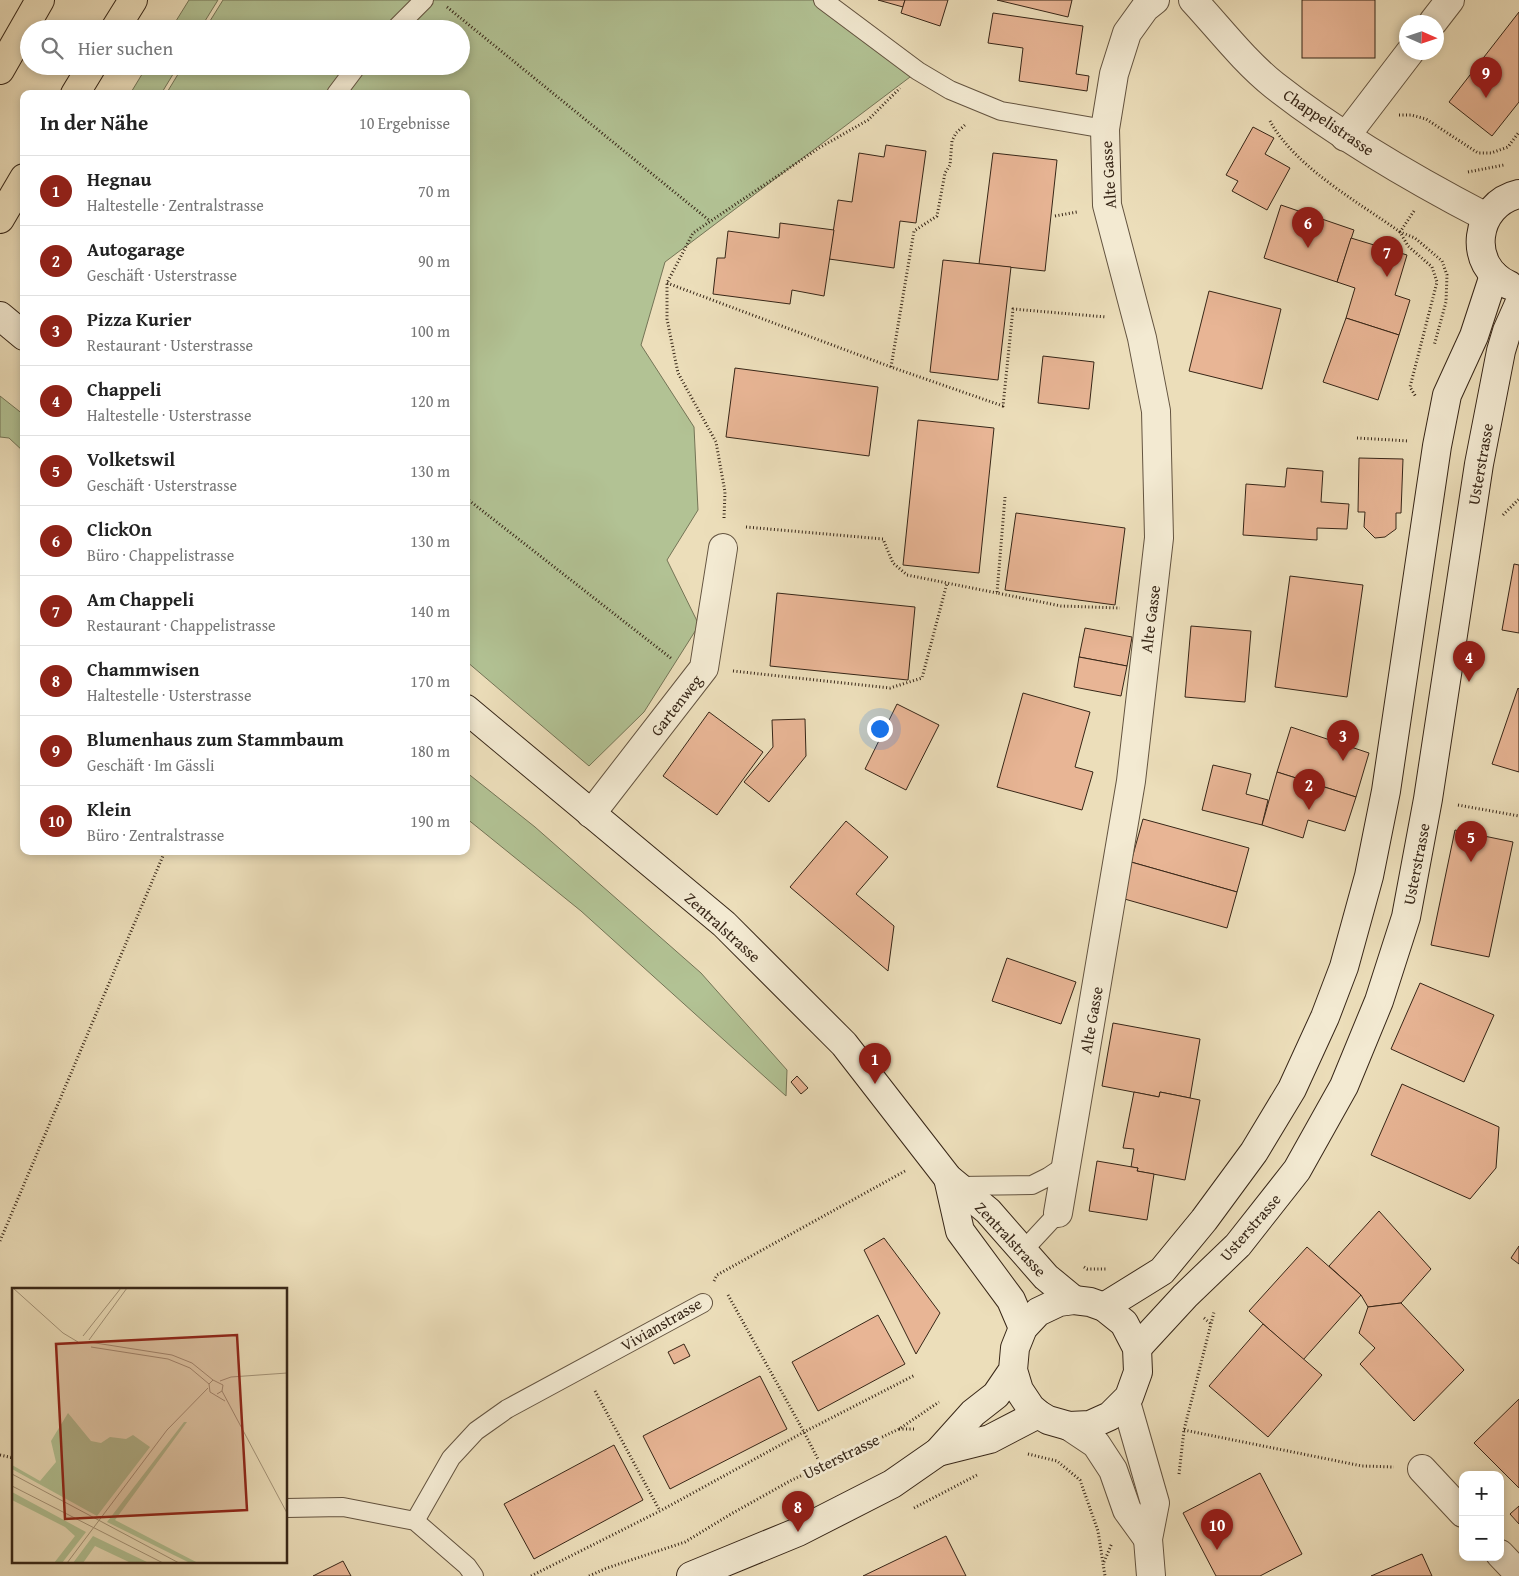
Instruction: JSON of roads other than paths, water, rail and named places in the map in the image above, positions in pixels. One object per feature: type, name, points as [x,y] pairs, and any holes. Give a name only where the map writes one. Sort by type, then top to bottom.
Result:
[{"type":"highway","points":[[29,20],[40,0]]},
{"type":"highway","points":[[121,20],[133,0]]},
{"type":"highway","points":[[0,70],[20,35]]},
{"type":"highway","points":[[77,90],[87,75]]},
{"type":"highway","points":[[0,219],[20,185]]},
{"type":"main road","name":"Alte Gasse","points":[[1058,1213],[1131,781],[1159,538],[1156,411],[1137,319],[1107,205],[1105,130],[1114,74],[1127,32],[1145,8],[1155,0]]},
{"type":"main road","name":"Chappelistrasse","points":[[1193,0],[1255,67],[1274,84],[1345,137],[1430,187],[1486,217]]},
{"type":"main road","points":[[1438,15],[1450,0]]},
{"type":"main road","points":[[1345,137],[1404,60]]},
{"type":"main road","points":[[1519,194],[1511,196],[1497,205],[1486,217],[1481,247],[1485,262],[1494,275],[1503,283],[1519,289]]},
{"type":"main road","points":[[1104,1307],[1162,1271],[1204,1220],[1254,1152],[1292,1088],[1344,967],[1368,876],[1386,791],[1437,446],[1447,395],[1474,336],[1494,275]]},
{"type":"main road","name":"Usterstrasse","points":[[1137,1348],[1184,1296],[1238,1246],[1297,1170],[1344,1086],[1379,1002],[1406,917],[1428,799],[1479,464],[1501,351],[1506,331],[1519,304]]},
{"type":"main road","points":[[0,316],[20,333]]},
{"type":"main road","name":"Gartenweg","points":[[591,814],[701,673],[724,537]]},
{"type":"main road","name":"Zentralstrasse","points":[[470,712],[724,924],[844,1044],[953,1182],[988,1211],[1046,1277],[1074,1300]]},
{"type":"main road","name":"Zentralstrasse","points":[[953,1182],[960,1231],[1011,1300],[1023,1328]]},
{"type":"main road","points":[[1069,1426],[1090,1424],[1110,1416],[1126,1402],[1138,1372],[1137,1348],[1124,1323],[1104,1307],[1090,1302],[1074,1300],[1059,1302],[1038,1312],[1023,1328],[1015,1348],[1013,1370],[1019,1390],[1031,1408],[1038,1414],[1048,1420],[1069,1426],[1096,1444],[1113,1470],[1127,1510],[1148,1539]]},
{"type":"main road","points":[[691,1576],[798,1532],[892,1484],[938,1452],[973,1413],[996,1395],[1013,1370]]},
{"type":"main road","points":[[1126,1402],[1155,1502],[1148,1539],[1151,1576]]},
{"type":"main road","points":[[938,1452],[990,1440],[1038,1414]]},
{"type":"main road","points":[[1422,1469],[1459,1509]]},
{"type":"main road","points":[[1504,1558],[1519,1574]]},
{"type":"lane","points":[[404,20],[424,0]]},
{"type":"lane","points":[[823,0],[918,71],[950,90],[1001,111],[1105,130]]},
{"type":"lane","points":[[339,90],[350,75]]},
{"type":"lane","points":[[953,1182],[1032,1185],[1066,1165]]},
{"type":"lane","name":"Alte Gasse","points":[[1032,1241],[1058,1213]]},
{"type":"lane","name":"Vivianstrasse","points":[[415,1522],[451,1458],[476,1431],[507,1410],[703,1303]]},
{"type":"lane","points":[[288,1508],[343,1507],[415,1522],[467,1566],[474,1576]]},
{"type":"place","name":"Blumenhaus zum Stammbaum","points":[[1486,98]]},
{"type":"place","name":"ClickOn","points":[[1308,248]]},
{"type":"place","name":"Am Chappeli","points":[[1387,277]]},
{"type":"place","name":"Chappeli","points":[[1469,682]]},
{"type":"place","name":"Pizza Kurier","points":[[1343,761]]},
{"type":"place","name":"Autogarage","points":[[1309,810]]},
{"type":"place","name":"Volketswil","points":[[1471,862]]},
{"type":"place","name":"Hegnau","points":[[875,1084]]},
{"type":"place","name":"Chammwisen","points":[[798,1532]]},
{"type":"place","name":"Klein","points":[[1217,1550]]}]
